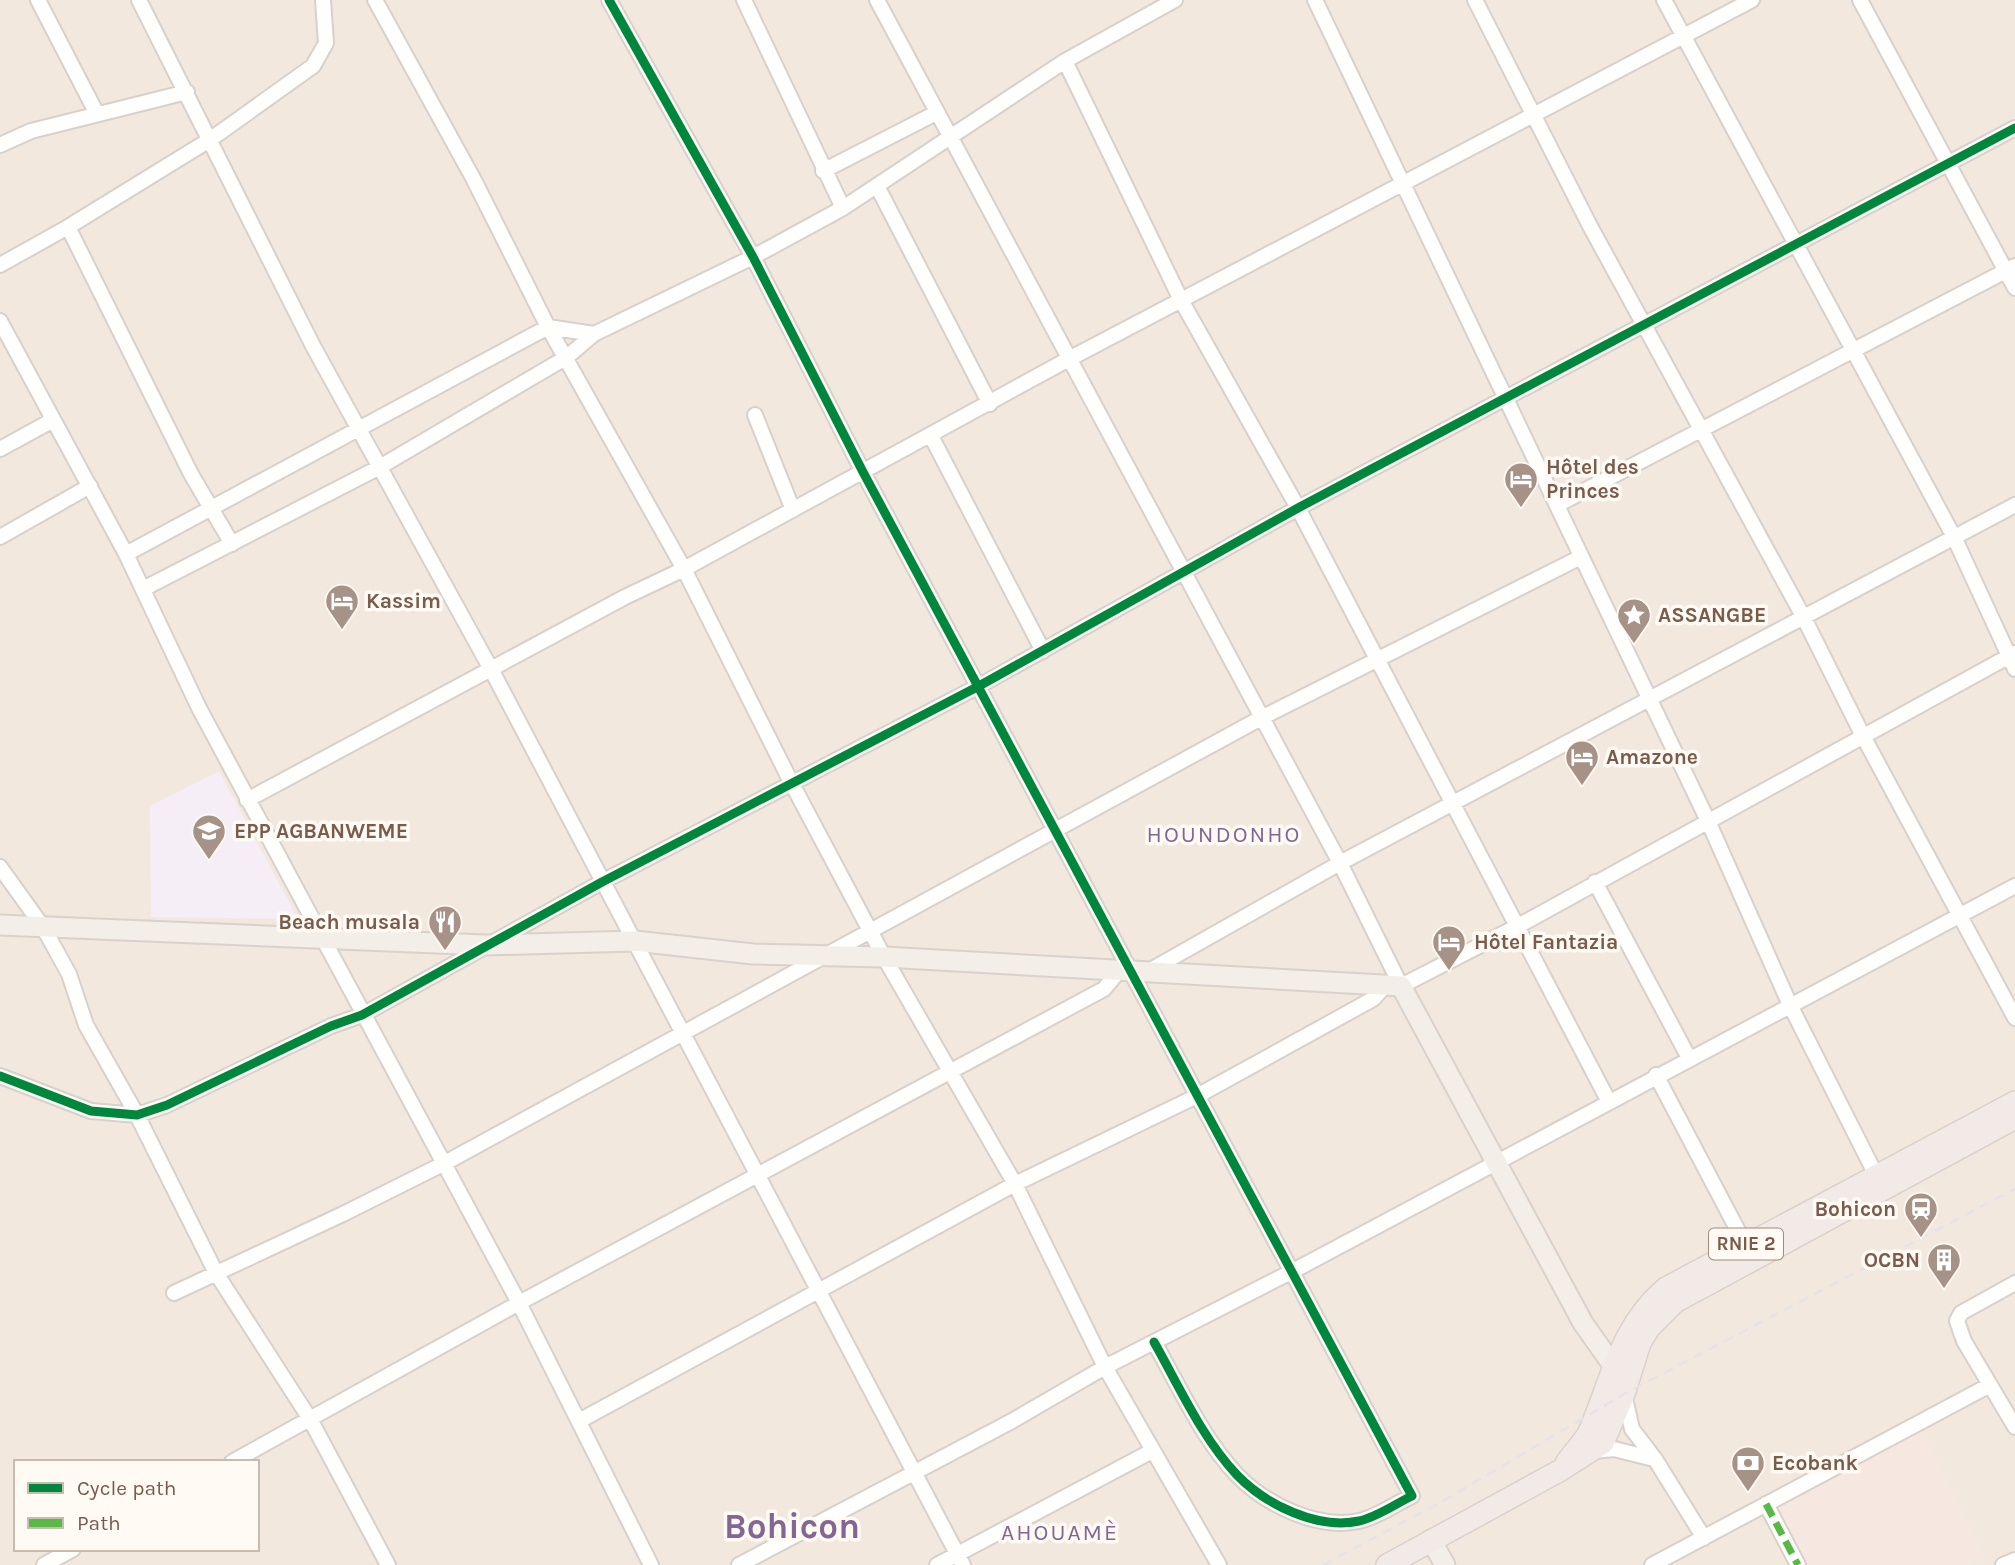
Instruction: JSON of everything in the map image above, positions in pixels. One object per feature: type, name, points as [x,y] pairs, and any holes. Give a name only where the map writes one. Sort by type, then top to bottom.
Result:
[{"type":"highway","name":"RNIE 2","points":[[1561,1470],[1588,1435],[1623,1379],[1649,1328],[1675,1302],[2015,1102]]},
{"type":"highway","name":"RNIE 2","points":[[1387,1565],[1594,1451],[1609,1433],[1623,1379],[1626,1335],[1652,1300],[1684,1277],[1745,1244],[2015,1118]]},
{"type":"main road","points":[[0,925],[485,945],[635,941],[753,954],[884,957],[1394,986],[1583,1323],[1623,1379]]},
{"type":"main road","points":[[1431,1540],[1445,1565]]},
{"type":"street","points":[[38,0],[97,114]]},
{"type":"street","points":[[139,0],[357,429],[492,671],[961,1560]]},
{"type":"street","points":[[0,265],[68,227],[211,139],[313,66],[326,43],[323,0]]},
{"type":"street","points":[[375,0],[474,180],[548,327],[684,569],[791,782],[884,957],[1015,1184],[1105,1367],[1219,1565]]},
{"type":"street","points":[[609,0],[753,257],[863,472],[1412,1496],[1362,1521],[1327,1522],[1297,1514],[1252,1487],[1223,1457],[1154,1342]]},
{"type":"street","points":[[744,0],[823,171],[843,208]]},
{"type":"street","points":[[877,0],[1340,863],[1394,986]]},
{"type":"street","points":[[143,589],[378,468],[567,357],[594,334],[753,257],[843,208],[948,135],[1065,61],[1175,0]]},
{"type":"street","points":[[1315,0],[1708,821],[1790,1005],[1879,1182]]},
{"type":"street","points":[[1475,0],[1644,326],[1804,618],[1863,736],[2015,1018]]},
{"type":"street","points":[[579,1421],[1015,1184],[1197,1096],[1394,986],[1518,926],[1863,736],[2013,660],[1954,537],[1664,0]]},
{"type":"street","points":[[247,800],[492,671],[625,597],[684,569],[1068,360],[1752,0]]},
{"type":"street","points":[[1860,0],[1948,163],[2010,268],[2015,288]]},
{"type":"street","points":[[1065,61],[1181,300],[1298,508],[1608,1100]]},
{"type":"street","points":[[0,145],[31,131],[187,92]]},
{"type":"street","points":[[823,171],[936,113]]},
{"type":"street","points":[[0,1076],[91,1111],[137,1115],[167,1105],[331,1026],[362,1015],[602,881],[979,686],[1298,508],[1797,246],[2015,128]]},
{"type":"street","points":[[877,186],[990,404]]},
{"type":"street","points":[[68,227],[191,474],[232,544]]},
{"type":"street","points":[[1557,505],[2010,268]]},
{"type":"street","points":[[0,321],[126,554],[199,708],[247,800],[519,1303],[651,1565]]},
{"type":"street","points":[[126,554],[548,327],[594,334]]},
{"type":"street","points":[[755,415],[793,510]]},
{"type":"street","points":[[0,449],[53,420]]},
{"type":"street","points":[[930,436],[1043,651]]},
{"type":"street","points":[[0,537],[90,486]]},
{"type":"street","points":[[236,1460],[519,1303],[1104,989],[1131,972],[2015,505]]},
{"type":"street","points":[[174,1293],[443,1164],[1261,718],[1581,557]]},
{"type":"street","points":[[0,867],[43,927],[69,974],[86,1025],[137,1115],[216,1273],[310,1419],[388,1565]]},
{"type":"street","points":[[1595,882],[1689,1058]]},
{"type":"street","points":[[739,1565],[914,1474],[1105,1367],[1293,1271],[1608,1100],[2015,886]]},
{"type":"street","points":[[1656,1075],[1745,1244]]},
{"type":"street","points":[[2015,1283],[1961,1313],[1957,1321],[1964,1342],[2015,1427]]},
{"type":"street","points":[[1623,1379],[1632,1429],[1655,1459],[1704,1538]]},
{"type":"street","points":[[1652,1565],[1990,1385]]},
{"type":"street","points":[[1594,1451],[1614,1449],[1655,1459]]},
{"type":"street","points":[[937,1565],[961,1560],[1152,1451]]},
{"type":"street","points":[[1766,1504],[1798,1565]]},
{"type":"street","points":[[44,1565],[67,1557]]},
{"type":"street","points":[[2003,1565],[2015,1560]]},
{"type":"shaded area","points":[[0,0],[2015,0],[2015,1565],[0,1565]]},
{"type":"shaded area","name":"EPP AGBANWEME","points":[[219,771],[298,919],[151,917],[150,806]]},
{"type":"shaded area","points":[[1922,1429],[1985,1557],[1970,1565],[1804,1565],[1773,1506]]},
{"type":"railway","points":[[1323,1565],[1443,1501],[1624,1394],[2015,1189]]},
{"type":"marked path","points":[[1766,1504],[1798,1565]]},
{"type":"cycle path","points":[[609,0],[753,257],[863,472],[1412,1496],[1372,1517],[1343,1523],[1309,1518],[1277,1505],[1249,1486],[1224,1460],[1192,1411],[1154,1342]]},
{"type":"cycle path","points":[[0,1076],[91,1111],[137,1115],[167,1105],[331,1026],[362,1015],[602,882],[979,686],[1298,508],[2015,128]]},
{"type":"place","name":"Hôtel des Princes","points":[[1521,509]]},
{"type":"place","name":"Kassim","points":[[342,631]]},
{"type":"place","name":"ASSANGBE","points":[[1634,645]]},
{"type":"place","name":"Amazone","points":[[1582,787]]},
{"type":"place","name":"EPP AGBANWEME","points":[[209,861]]},
{"type":"place","name":"Beach musala","points":[[445,952]]},
{"type":"place","name":"Hôtel Fantazia","points":[[1449,972]]},
{"type":"place","name":"Bohicon","points":[[1921,1239]]},
{"type":"place","name":"OCBN","points":[[1944,1290]]},
{"type":"place","name":"Ecobank","points":[[1748,1493]]},
{"type":"district","name":"HOUNDONHO","points":[[1224,834]]},
{"type":"district","name":"Bohicon","points":[[792,1526]]},
{"type":"district","name":"AHOUAMÈ","points":[[1060,1532]]}]
